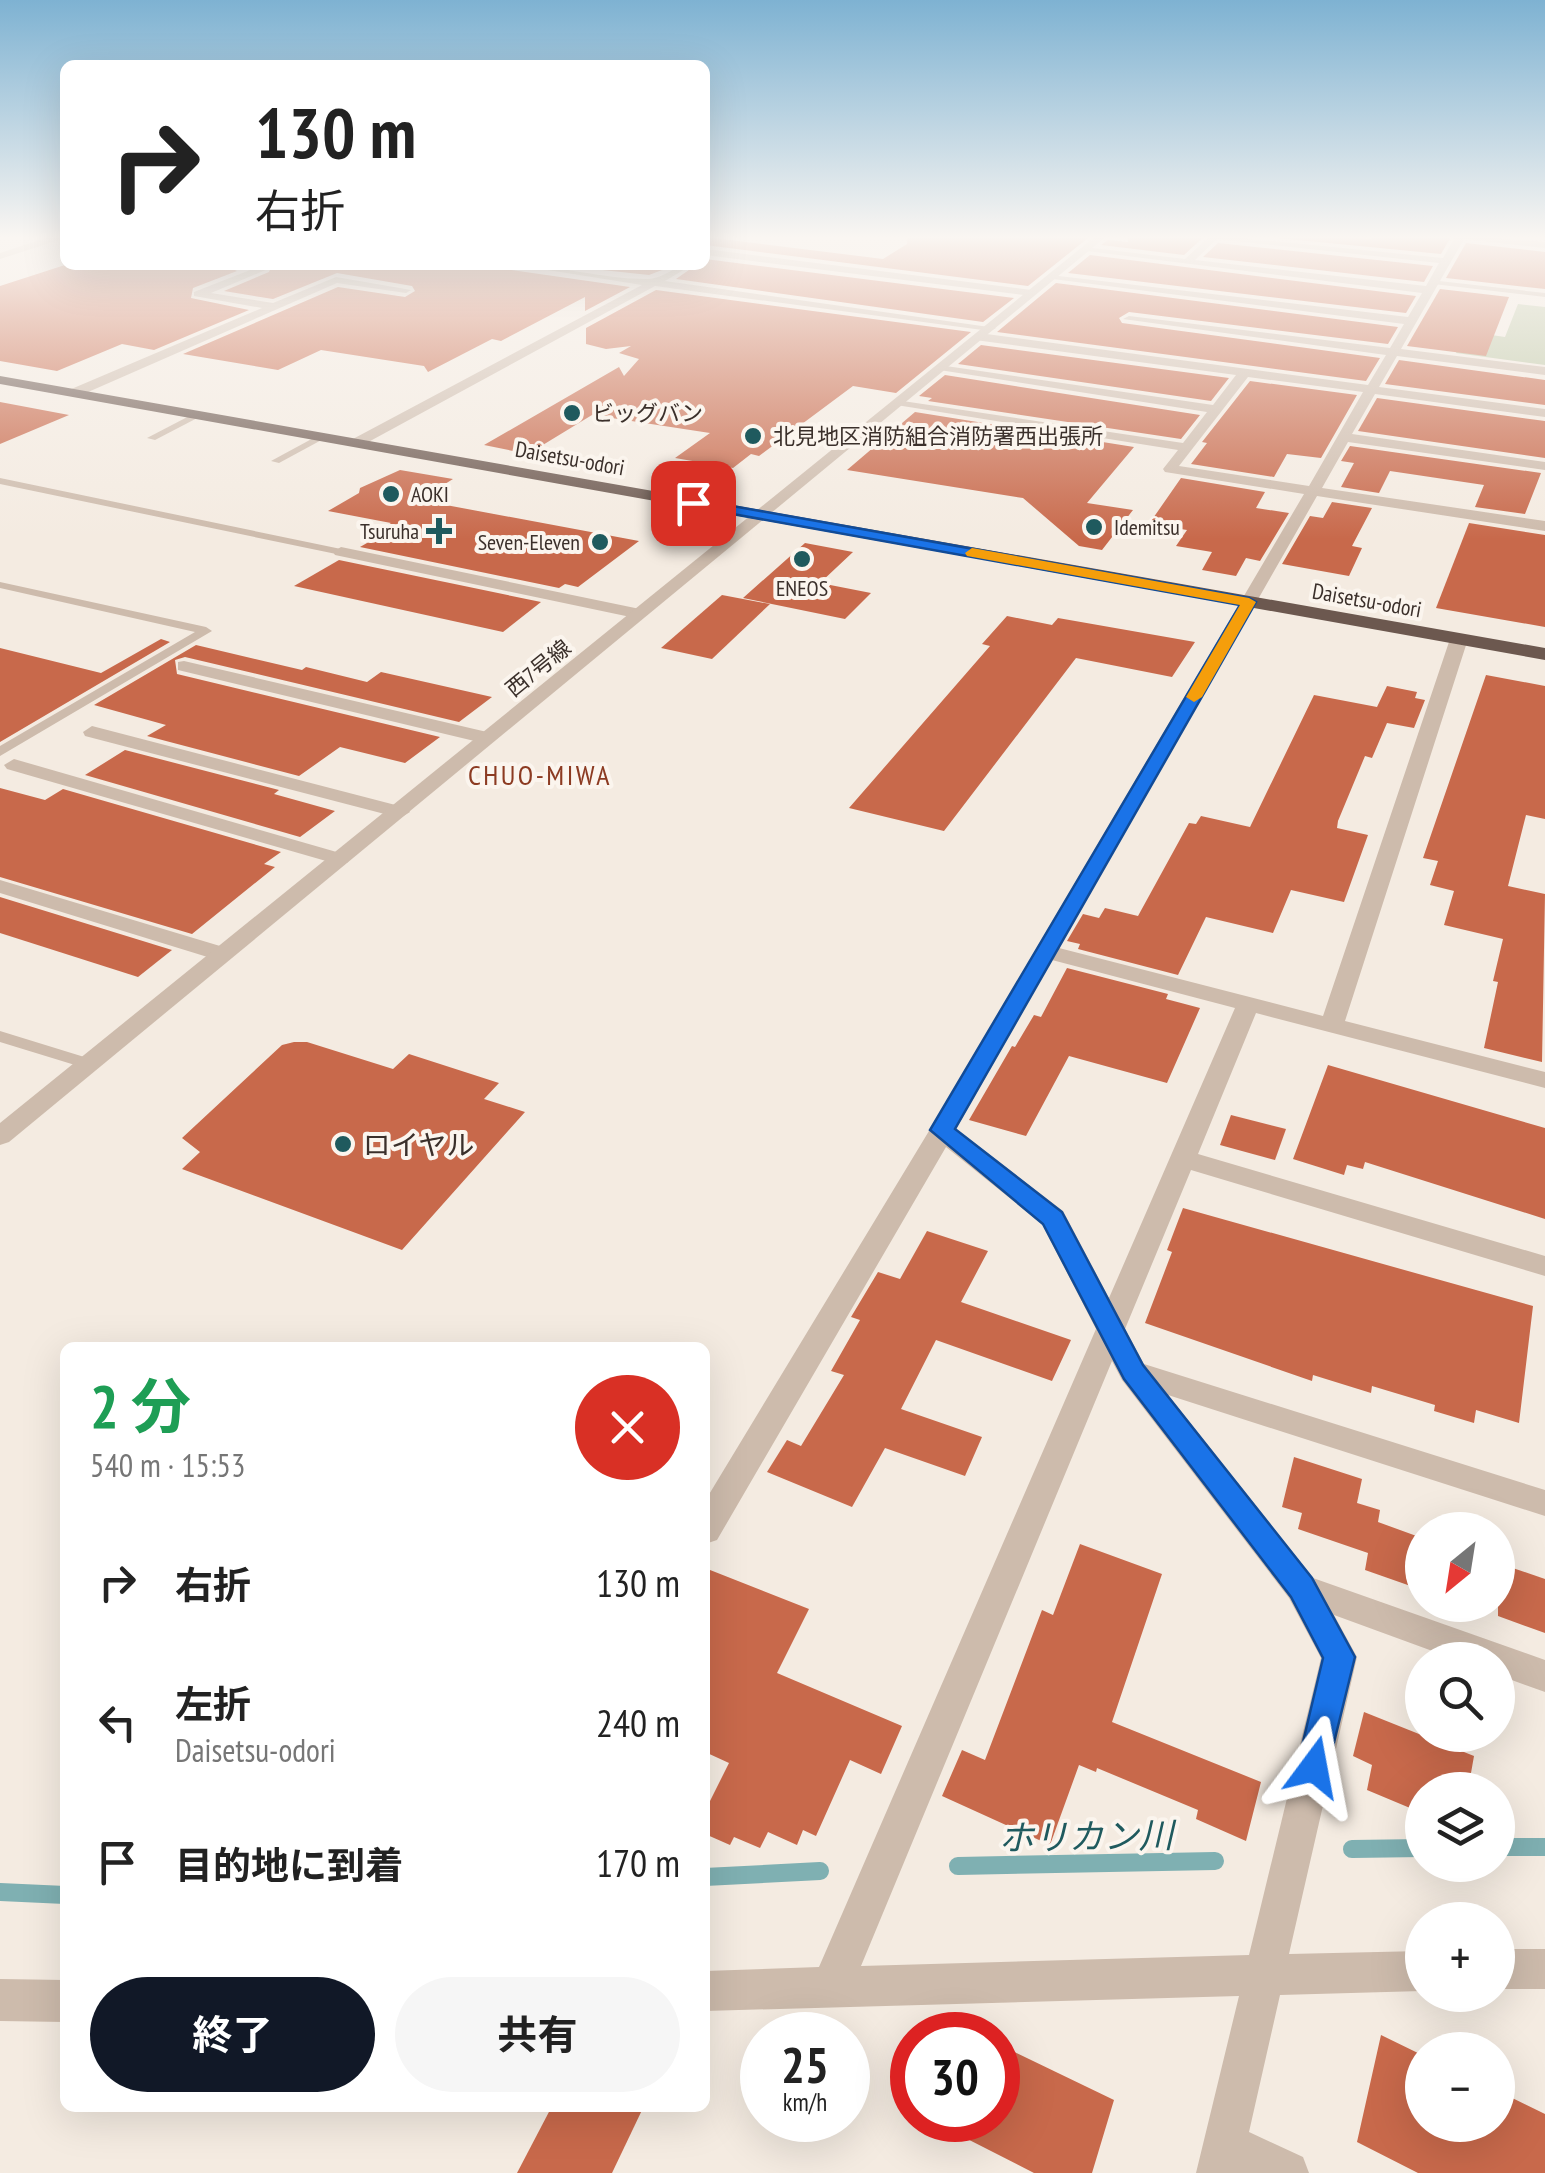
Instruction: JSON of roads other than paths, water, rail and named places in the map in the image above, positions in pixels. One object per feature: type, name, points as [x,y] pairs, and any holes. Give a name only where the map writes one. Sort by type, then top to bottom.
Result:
[{"type":"highway","name":"Daisetsu-odori","points":[[0,380],[1545,654]]},
{"type":"street","points":[[74,393],[205,336]]},
{"type":"street","points":[[356,443],[555,336]]},
{"type":"street","name":"西7号線","points":[[0,1136],[980,336]]},
{"type":"street","points":[[1009,336],[1094,352],[1545,413]]},
{"type":"street","points":[[1272,336],[1545,371]]},
{"type":"street","points":[[710,1522],[1046,952],[1402,336]]},
{"type":"street","points":[[1094,352],[1106,341]]},
{"type":"street","points":[[939,369],[1216,409]]},
{"type":"street","points":[[1245,372],[1170,468],[1545,526]]},
{"type":"street","points":[[896,404],[1184,448]]},
{"type":"street","points":[[1344,437],[1545,466]]},
{"type":"street","points":[[341,552],[640,614]]},
{"type":"street","points":[[1332,1025],[1459,639]]},
{"type":"street","points":[[184,666],[487,738]]},
{"type":"street","points":[[92,732],[400,812]]},
{"type":"street","points":[[7,758],[340,859]]},
{"type":"street","points":[[0,886],[222,954]]},
{"type":"street","points":[[1046,952],[1545,1080]]},
{"type":"street","points":[[832,1988],[1248,1004]]},
{"type":"street","points":[[942,1130],[1053,1218],[1133,1372],[1302,1588],[1339,1657],[1221,2158],[1287,2173]]},
{"type":"street","points":[[1184,1159],[1545,1266]]},
{"type":"street","points":[[1133,1372],[1545,1504]]},
{"type":"street","points":[[1302,1588],[1545,1676]]},
{"type":"street","points":[[1515,1970],[1545,1969]]},
{"type":"street","points":[[710,1991],[1405,1970]]},
{"type":"street","points":[[0,2000],[60,2001]]},
{"type":"lane","points":[[152,438],[198,415]]},
{"type":"lane","points":[[276,461],[322,437]]},
{"type":"lane","points":[[0,481],[341,552]]},
{"type":"lane","points":[[0,585],[206,631],[7,758]]},
{"type":"lane","points":[[0,1036],[88,1064]]},
{"type":"waterway","name":"ホリカン川","points":[[1515,1847],[1545,1847]]},
{"type":"waterway","name":"ホリカン川","points":[[1352,1849],[1405,1848]]},
{"type":"waterway","name":"ホリカン川","points":[[958,1866],[1215,1861]]},
{"type":"waterway","name":"ホリカン川","points":[[710,1877],[820,1871]]},
{"type":"waterway","name":"ホリカン川","points":[[0,1892],[60,1895]]},
{"type":"place","name":"ビッグバン","points":[[572,413]]},
{"type":"place","name":"北見地区消防組合消防署西出張所","points":[[753,436]]},
{"type":"place","name":"AOKI","points":[[391,494]]},
{"type":"place","name":"Idemitsu","points":[[1094,527]]},
{"type":"place","name":"Tsuruha","points":[[439,531]]},
{"type":"place","name":"Seven-Eleven","points":[[600,542]]},
{"type":"place","name":"ENEOS","points":[[802,559]]},
{"type":"place","name":"ロイヤル","points":[[343,1144]]},
{"type":"district","name":"CHUO-MIWA","points":[[540,774]]}]
